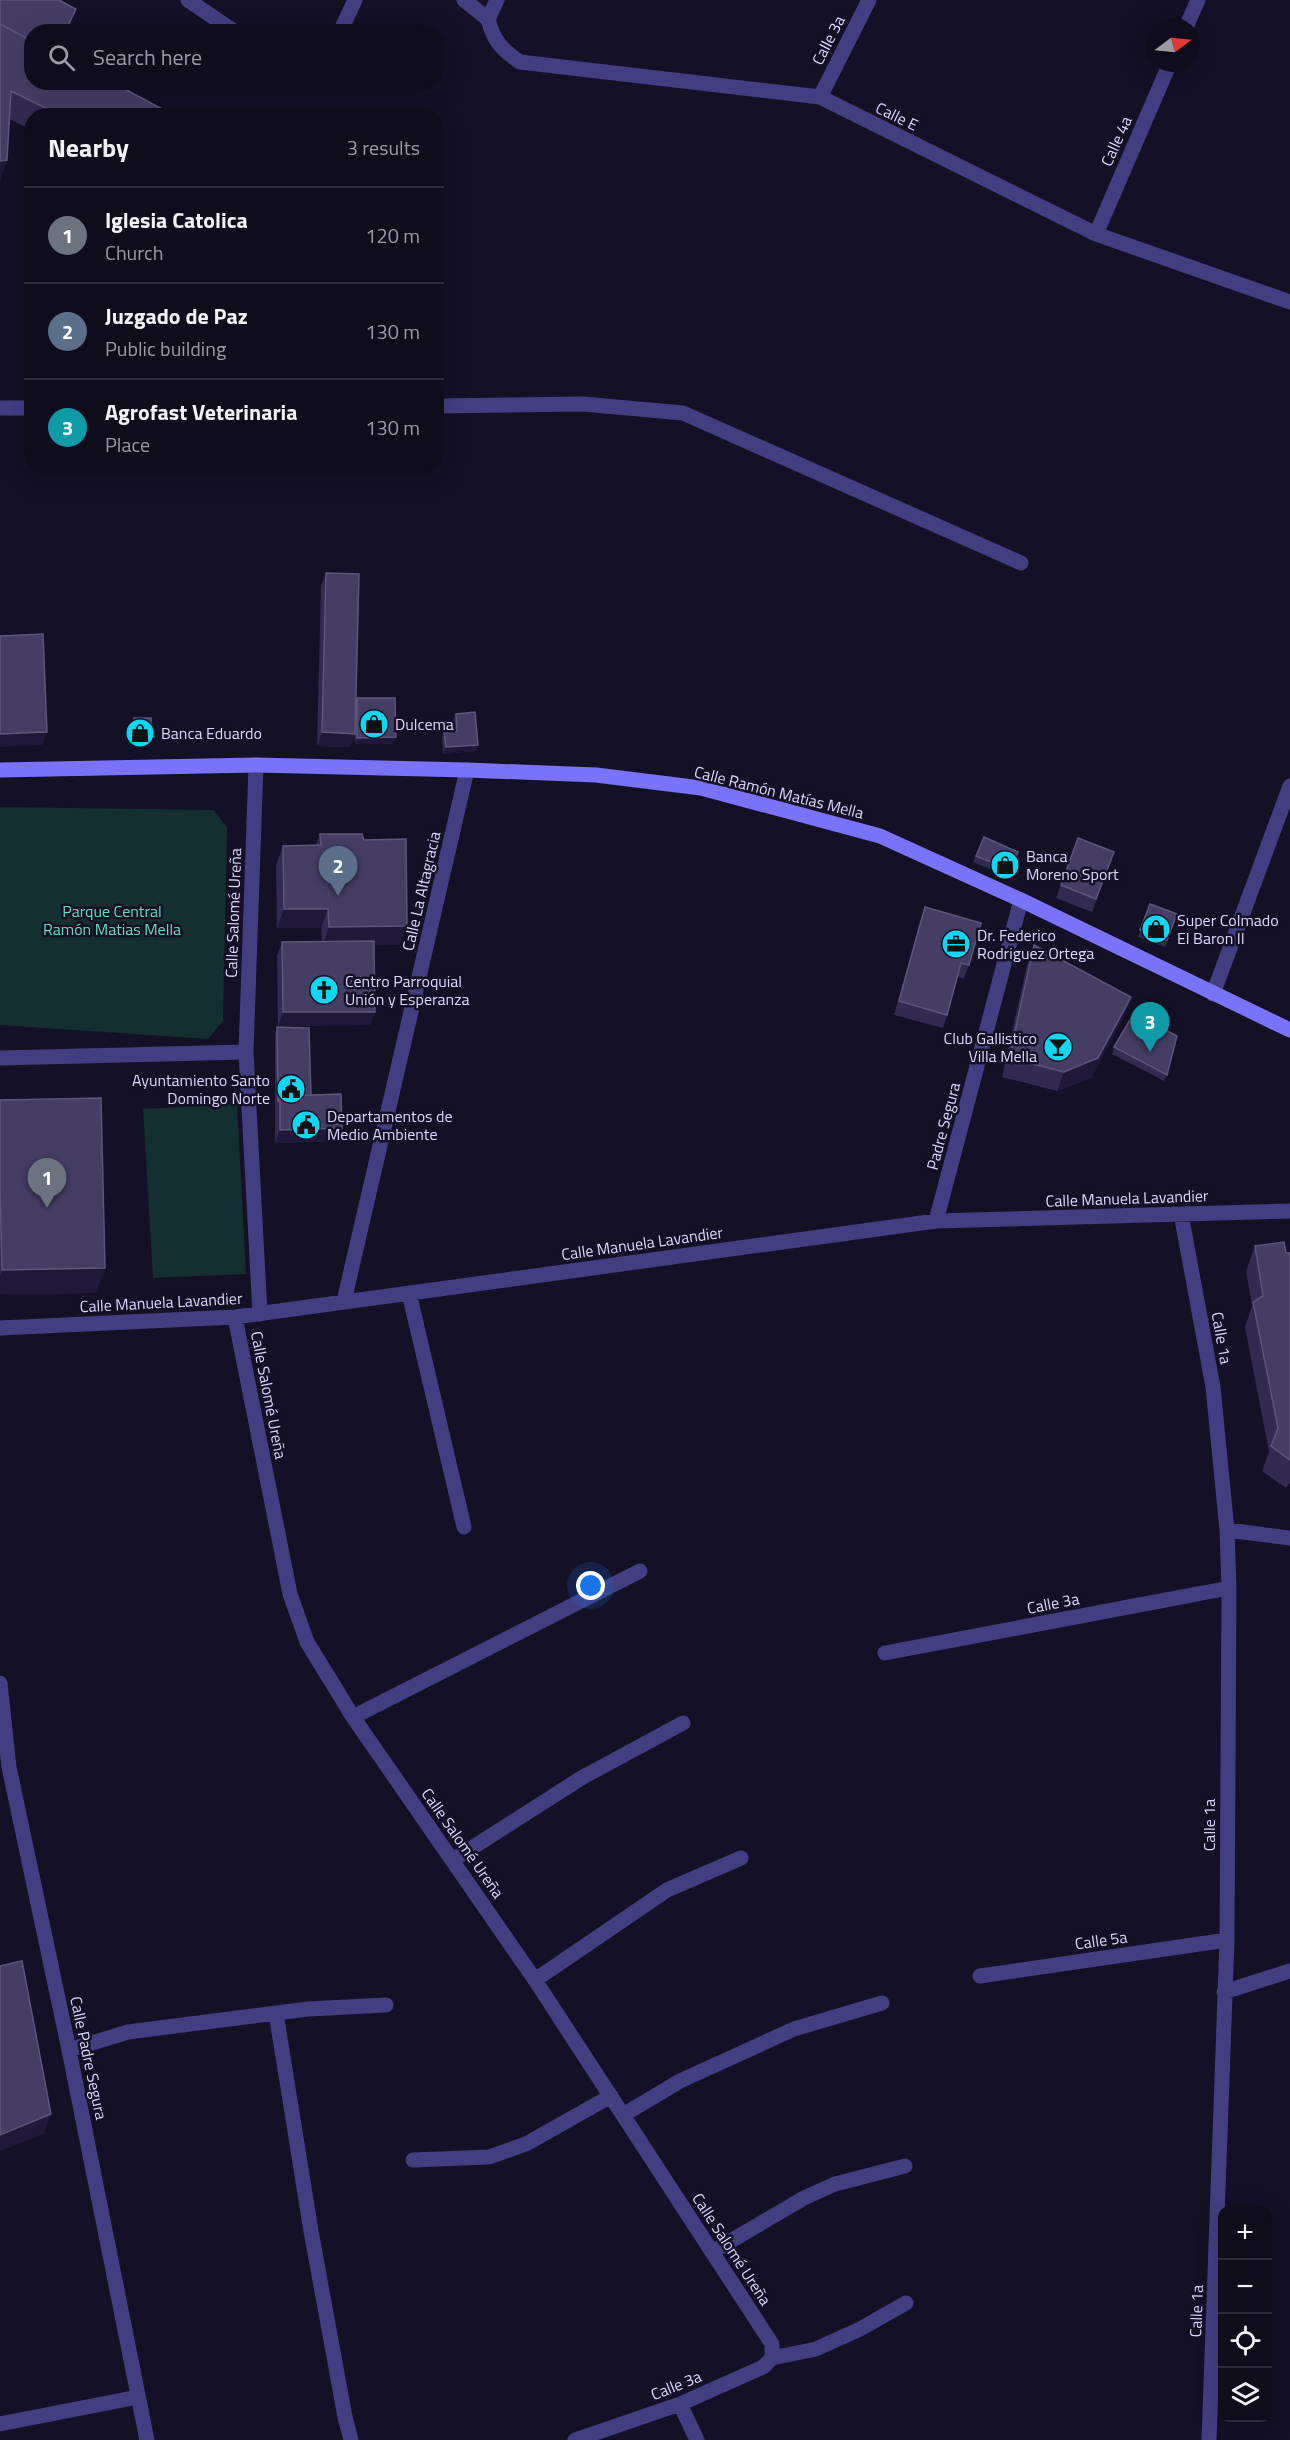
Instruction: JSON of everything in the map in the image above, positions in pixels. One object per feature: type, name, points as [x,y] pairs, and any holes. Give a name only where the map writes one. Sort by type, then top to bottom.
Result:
[{"type":"main road","name":"Calle Ramón Matías Mella","points":[[0,770],[256,765],[467,770],[596,775],[701,788],[880,836],[1021,900],[1290,1030]]},
{"type":"street","points":[[188,0],[223,24]]},
{"type":"street","points":[[344,24],[355,0]]},
{"type":"street","points":[[464,0],[488,19],[497,0]]},
{"type":"street","name":"Calle 3a","points":[[820,97],[869,0]]},
{"type":"street","points":[[1190,18],[1198,0]]},
{"type":"street","name":"Calle E","points":[[488,19],[491,34],[502,50],[520,62],[820,97],[1096,234],[1290,302]]},
{"type":"street","name":"Calle 4a","points":[[1096,234],[1166,72]]},
{"type":"street","points":[[444,406],[583,404],[683,413],[1021,563]]},
{"type":"street","points":[[0,408],[24,408]]},
{"type":"street","name":"Calle Salomé Ureña","points":[[256,765],[246,1052],[260,1314]]},
{"type":"street","name":"Calle La Altagracia","points":[[344,1301],[467,770]]},
{"type":"street","points":[[1213,994],[1290,786]]},
{"type":"street","name":"Padre Segura","points":[[936,1221],[1021,900]]},
{"type":"street","points":[[0,1058],[246,1052]]},
{"type":"street","name":"Calle Manuela Lavandier","points":[[0,1328],[235,1317],[936,1221],[1290,1211]]},
{"type":"street","name":"Calle 1a","points":[[1181,1214],[1213,1387],[1227,1530],[1229,1588],[1227,1940],[1209,2440]]},
{"type":"street","points":[[410,1293],[464,1527]]},
{"type":"street","name":"Calle Salomé Ureña","points":[[235,1317],[290,1594],[307,1642],[353,1717],[535,1980],[712,2252],[772,2351]]},
{"type":"street","points":[[1227,1530],[1290,1538]]},
{"type":"street","points":[[353,1717],[640,1570]]},
{"type":"street","name":"Calle 3a","points":[[885,1653],[1229,1588]]},
{"type":"street","name":"Calle Padre Segura","points":[[0,1683],[9,1767],[69,2050],[147,2440]]},
{"type":"street","points":[[453,1860],[583,1777],[683,1723]]},
{"type":"street","points":[[535,1980],[667,1890],[741,1858]]},
{"type":"street","name":"Calle 5a","points":[[980,1976],[1227,1940]]},
{"type":"street","points":[[1224,1992],[1290,1971]]},
{"type":"street","points":[[623,2115],[680,2081],[794,2029],[882,2003]]},
{"type":"street","points":[[69,2050],[128,2032],[308,2009],[386,2005]]},
{"type":"street","points":[[276,2013],[311,2231],[351,2440]]},
{"type":"street","points":[[413,2160],[489,2157],[526,2144],[610,2096]]},
{"type":"street","points":[[712,2252],[804,2198],[835,2184],[905,2166]]},
{"type":"street","points":[[772,2351],[816,2349],[860,2329],[906,2303]]},
{"type":"street","name":"Calle 3a","points":[[575,2440],[680,2404],[763,2367],[772,2351]]},
{"type":"street","points":[[0,2424],[138,2397]]},
{"type":"street","points":[[680,2404],[697,2440]]},
{"type":"green space","name":"Parque Central Ramón Matias Mella","points":[[0,807],[213,810],[227,827],[223,1021],[208,1039],[0,1025]]},
{"type":"green space","points":[[237,1104],[246,1274],[153,1278],[143,1109]]},
{"type":"building","points":[[0,0],[59,0],[76,9],[69,24],[24,24],[24,37],[0,24]]},
{"type":"building","points":[[0,24],[24,37],[24,90],[127,90],[160,108],[46,108],[11,91],[7,160],[0,161]]},
{"type":"building","points":[[326,573],[359,574],[355,734],[322,732]]},
{"type":"building","points":[[43,634],[47,732],[0,734],[0,636]]},
{"type":"building","name":"Dulcema","points":[[357,698],[395,698],[396,737],[357,738]]},
{"type":"building","points":[[475,712],[478,745],[446,747],[444,732],[457,731],[456,714]]},
{"type":"building","points":[[134,718],[151,718],[151,733],[134,734]]},
{"type":"building","points":[[320,834],[362,834],[364,840],[406,839],[407,926],[329,927],[328,909],[284,909],[283,846],[321,845]]},
{"type":"building","points":[[984,837],[1018,852],[1011,870],[976,856]]},
{"type":"building","points":[[1078,838],[1114,852],[1096,899],[1061,885]]},
{"type":"building","name":"Super Colmado El Baron II","points":[[1150,904],[1177,914],[1167,940],[1140,930]]},
{"type":"building","points":[[925,907],[981,923],[969,965],[961,963],[947,1015],[899,1001]]},
{"type":"building","name":"Centro Parroquial Unión y Esperanza","points":[[374,941],[375,1012],[283,1012],[282,942]]},
{"type":"building","name":"Club Gallistico Villa Mella","points":[[1034,945],[1131,997],[1098,1058],[1064,1072],[1009,1058]]},
{"type":"building","points":[[1134,1013],[1177,1036],[1167,1075],[1114,1047]]},
{"type":"building","points":[[277,1027],[309,1028],[311,1095],[280,1096],[278,1102]]},
{"type":"building","points":[[341,1094],[342,1128],[280,1130],[280,1096]]},
{"type":"building","points":[[101,1098],[105,1268],[2,1270],[0,1100]]},
{"type":"building","points":[[1284,1242],[1286,1253],[1290,1253],[1290,1460],[1271,1446],[1278,1428],[1253,1302],[1263,1296],[1255,1246]]},
{"type":"building","points":[[22,1961],[51,2114],[0,2135],[0,1966]]},
{"type":"place","name":"Dulcema","points":[[374,724]]},
{"type":"place","name":"Banca Eduardo","points":[[140,733]]},
{"type":"place","name":"Banca Moreno Sport","points":[[1005,865]]},
{"type":"place","name":"Juzgado de Paz","points":[[338,896]]},
{"type":"place","name":"Super Colmado El Baron II","points":[[1156,929]]},
{"type":"place","name":"Dr. Federico Rodriguez Ortega","points":[[956,944]]},
{"type":"place","name":"Centro Parroquial Unión y Esperanza","points":[[324,990]]},
{"type":"place","name":"Club Gallistico Villa Mella","points":[[1058,1047]]},
{"type":"place","name":"Agrofast Veterinaria","points":[[1150,1052]]},
{"type":"place","name":"Ayuntamiento Santo Domingo Norte","points":[[291,1089]]},
{"type":"place","name":"Departamentos de Medio Ambiente","points":[[306,1125]]},
{"type":"place","name":"Iglesia Catolica","points":[[47,1208]]}]
